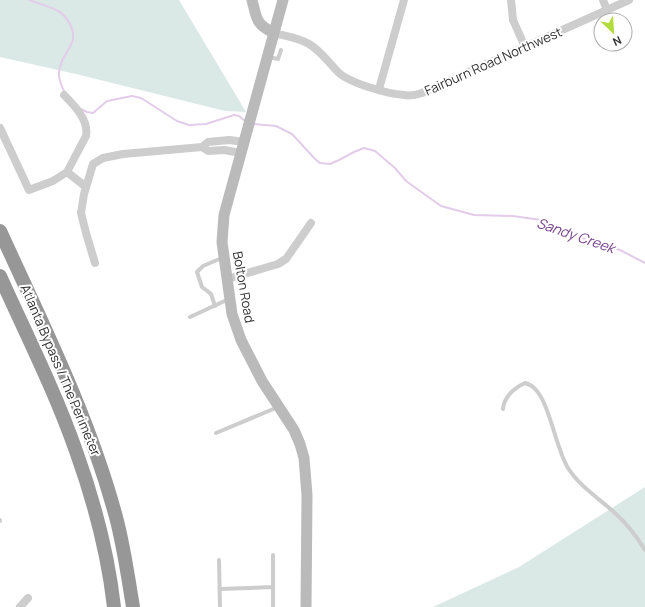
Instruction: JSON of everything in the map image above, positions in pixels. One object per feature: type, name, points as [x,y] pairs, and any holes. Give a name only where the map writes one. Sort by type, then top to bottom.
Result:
[{"type":"highway","name":"Atlanta Bypass / The Perimeter","points":[[0,231],[60,361],[86,423],[110,495],[123,546],[132,607]]},
{"type":"highway","name":"Atlanta Bypass / The Perimeter","points":[[0,276],[61,411],[77,452],[100,531],[114,607]]},
{"type":"highway","points":[[123,546],[139,607]]},
{"type":"street","points":[[252,0],[260,26],[274,33]]},
{"type":"street","name":"Bolton Road","points":[[283,0],[224,215],[222,242],[232,314],[241,340],[262,381],[294,430],[304,458],[307,495],[306,607]]},
{"type":"street","points":[[379,89],[404,0]]},
{"type":"street","points":[[511,0],[513,20],[525,47]]},
{"type":"street","points":[[603,0],[608,10]]},
{"type":"street","name":"Fairburn Road Northwest","points":[[274,33],[309,44],[320,52],[344,77],[355,82],[403,95],[422,93],[629,0]]},
{"type":"street","points":[[0,128],[29,190],[53,181],[67,172],[86,136],[87,131],[86,125],[76,107],[64,94]]},
{"type":"street","points":[[222,141],[223,150]]},
{"type":"street","points":[[95,263],[81,213],[92,166],[103,158],[123,154],[202,147],[208,142],[245,142]]},
{"type":"street","points":[[202,147],[208,151],[223,150],[241,153]]},
{"type":"street","points":[[67,172],[86,187]]},
{"type":"street","points":[[227,279],[278,264],[286,259],[311,224]]},
{"type":"street","points":[[20,607],[28,598]]},
{"type":"lane","points":[[267,57],[278,59],[281,50]]},
{"type":"lane","points":[[215,306],[211,294],[202,287],[197,272],[203,266],[224,257]]},
{"type":"lane","points":[[190,317],[230,299]]},
{"type":"lane","points":[[502,409],[504,401],[520,385],[525,383],[533,386],[545,404],[560,450],[568,468],[597,498],[631,529],[645,550]]},
{"type":"lane","points":[[216,433],[279,407]]},
{"type":"lane","points":[[273,555],[273,607]]},
{"type":"lane","points":[[219,560],[220,607]]},
{"type":"lane","points":[[220,589],[273,587]]},
{"type":"shaded area","points":[[0,0],[179,0],[246,112],[225,111],[0,57]]},
{"type":"shaded area","points":[[645,487],[645,607],[433,607],[519,567]]},
{"type":"waterway","name":"Sandy Creek","points":[[29,0],[60,12],[68,20],[73,31],[72,41],[59,70],[60,80],[65,93]]},
{"type":"waterway","name":"Sandy Creek","points":[[81,109],[93,113],[107,101],[132,96],[141,98],[177,121],[189,125],[206,124],[234,115],[239,116],[245,121]]},
{"type":"waterway","name":"Sandy Creek","points":[[253,124],[276,126],[292,134],[320,163],[330,164],[364,148],[375,151],[395,168],[406,181],[441,206],[474,215],[513,216],[541,220],[557,230],[620,250],[645,263]]}]
